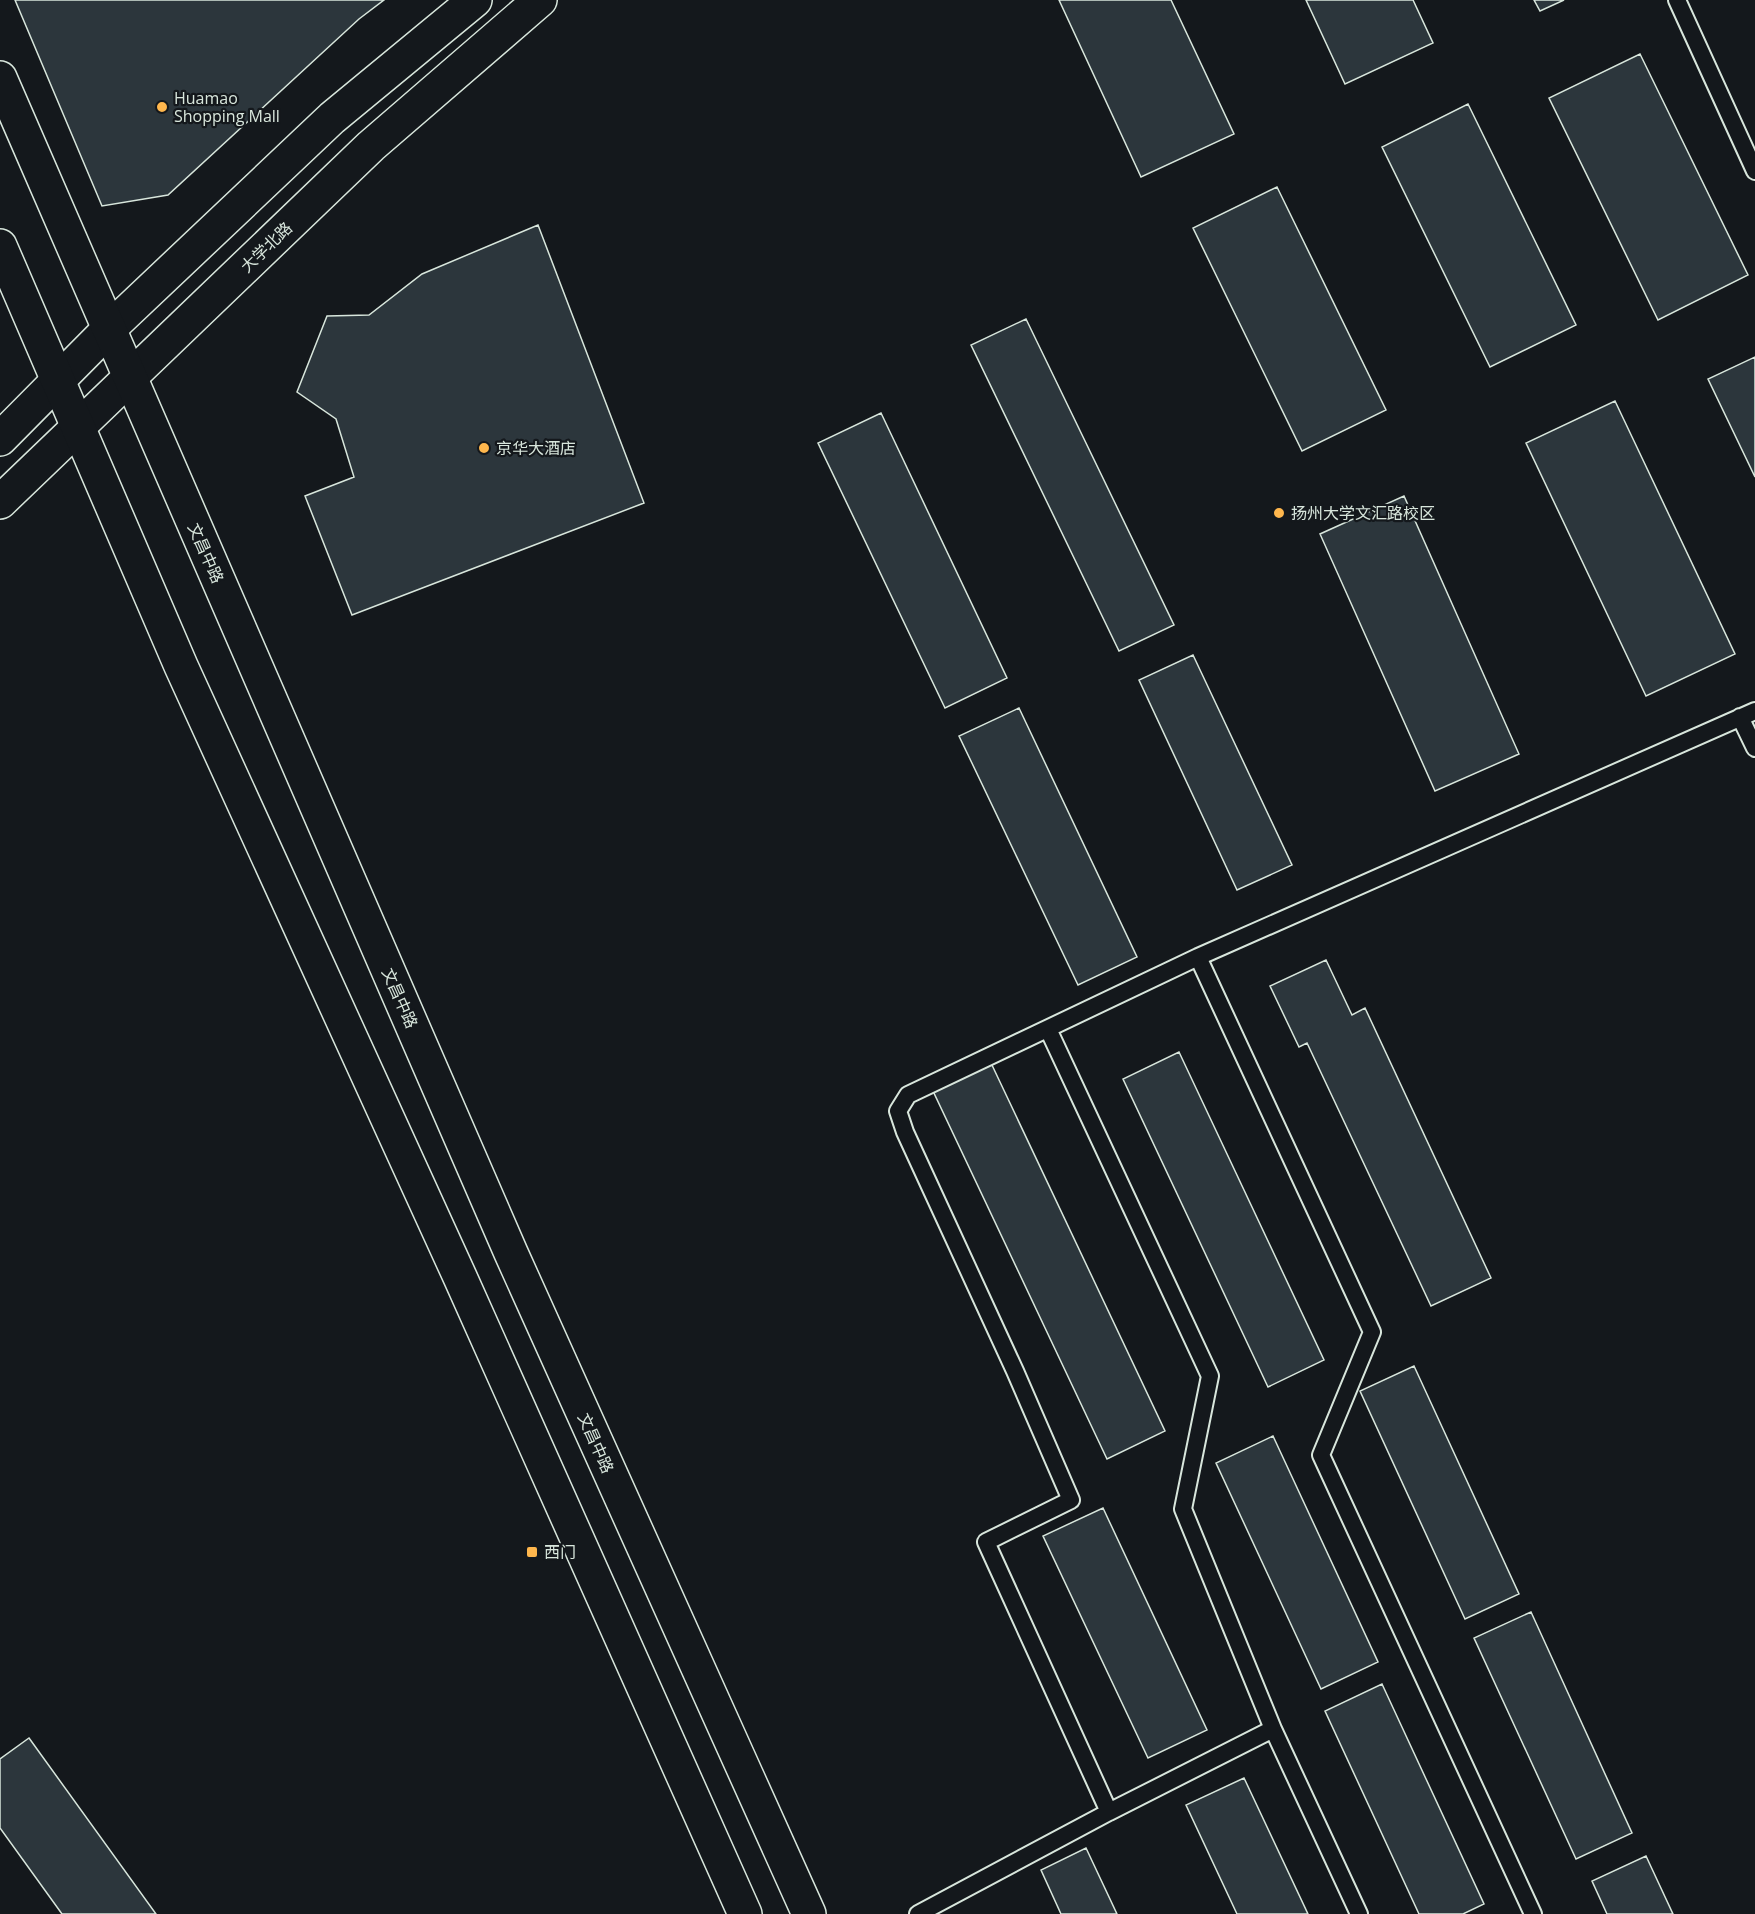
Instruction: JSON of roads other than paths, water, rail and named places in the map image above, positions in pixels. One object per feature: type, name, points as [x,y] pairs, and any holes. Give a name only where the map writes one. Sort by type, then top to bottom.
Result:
[{"type":"main road","points":[[0,439],[109,329],[332,118],[475,0]]},
{"type":"main road","name":"大学北路","points":[[0,502],[370,146],[540,0]]},
{"type":"main road","name":"文昌中路","points":[[0,78],[511,1253],[809,1914]]},
{"type":"main road","points":[[0,246],[181,666],[460,1276],[745,1914]]},
{"type":"lane","points":[[1677,0],[1755,171]]},
{"type":"lane","points":[[1109,1812],[986,1542],[1071,1500],[1015,1371],[905,1132],[898,1111],[908,1095],[1198,957],[1748,714],[1755,748]]},
{"type":"lane","points":[[1198,957],[1372,1332],[1321,1455],[1533,1914]]},
{"type":"lane","points":[[1048,1029],[1210,1376],[1183,1509],[1273,1729],[1359,1914]]},
{"type":"lane","points":[[918,1914],[1109,1812],[1273,1729]]},
{"type":"place","name":"Huamao Shopping Mall","points":[[162,107]]},
{"type":"place","name":"京华大酒店","points":[[484,448]]},
{"type":"place","name":"扬州大学文汇路校区","points":[[1279,513]]},
{"type":"place","name":"西门","points":[[532,1552]]}]
